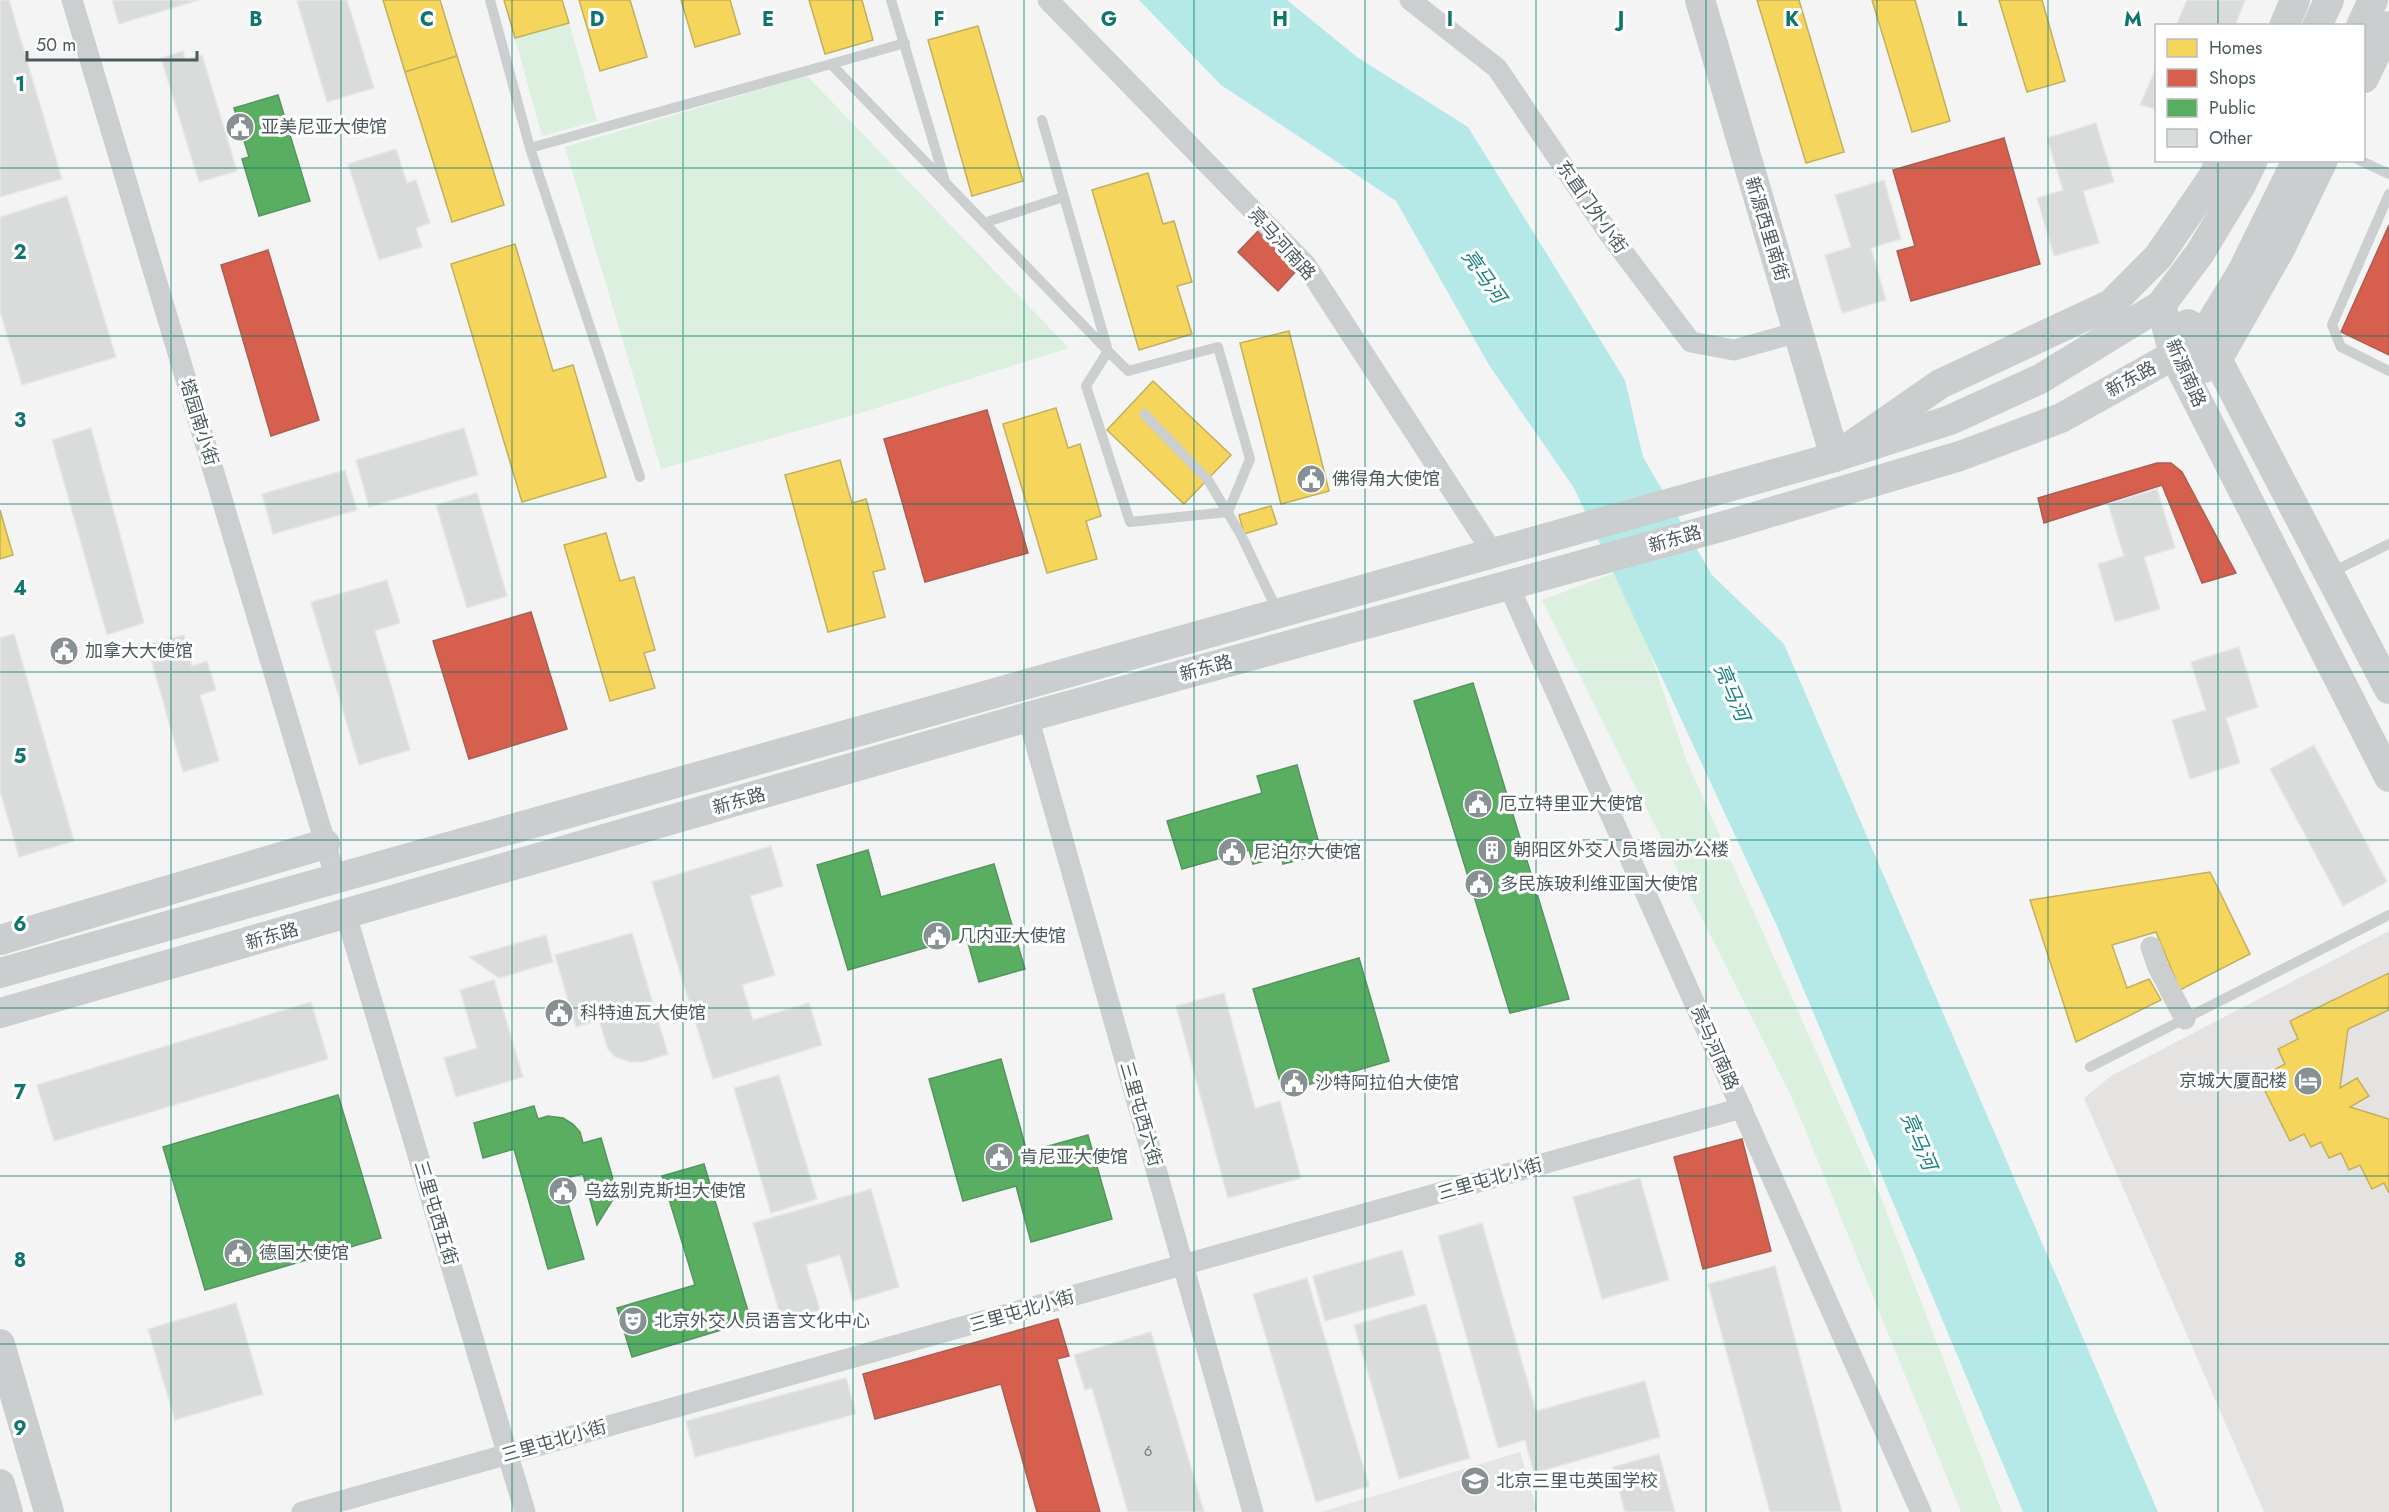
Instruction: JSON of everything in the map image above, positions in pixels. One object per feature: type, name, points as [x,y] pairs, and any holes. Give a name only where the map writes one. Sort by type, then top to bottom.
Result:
[{"type":"main road","name":"新源西里南街","points":[[1700,0],[1835,457]]},
{"type":"main road","points":[[2285,24],[2295,0]]},
{"type":"main road","points":[[2318,24],[2329,0]]},
{"type":"main road","points":[[2365,75],[2381,30],[2373,0]]},
{"type":"main road","points":[[1835,457],[1940,384],[2111,304],[2158,257],[2213,177],[2220,162]]},
{"type":"main road","name":"新东路","points":[[0,973],[1719,491],[1950,420],[2040,379],[2161,305],[2200,253],[2241,185],[2252,162]]},
{"type":"main road","name":"新东路","points":[[0,1013],[1028,717],[1731,524],[1960,456],[2051,422],[2180,367],[2211,347],[2242,272],[2296,162]]},
{"type":"main road","points":[[2211,347],[2280,249],[2322,162]]},
{"type":"main road","name":"新源南路","points":[[2161,305],[2211,347],[2389,689]]},
{"type":"main road","name":"新源南路","points":[[2161,305],[2180,367],[2389,777]]},
{"type":"main road","points":[[0,940],[326,844]]},
{"type":"main road","points":[[0,1344],[49,1512]]},
{"type":"main road","points":[[0,1484],[8,1512]]},
{"type":"street","name":"塔园南小街","points":[[72,0],[336,879]]},
{"type":"street","name":"亮马河南路","points":[[1048,0],[1306,266],[1492,553]]},
{"type":"street","name":"东直门外小街","points":[[1410,0],[1497,68],[1610,235],[1691,342],[1734,350],[1798,332]]},
{"type":"street","name":"亮马河南路","points":[[1508,584],[1922,1512]]},
{"type":"street","name":"三里屯西六街","points":[[1028,717],[1253,1512]]},
{"type":"street","name":"三里屯西五街","points":[[346,915],[525,1512]]},
{"type":"street","points":[[2151,947],[2158,967],[2185,1019]]},
{"type":"street","name":"三里屯北小街","points":[[302,1512],[1742,1108]]},
{"type":"lane","points":[[490,0],[530,148],[640,477]]},
{"type":"lane","points":[[891,0],[945,182]]},
{"type":"lane","points":[[530,148],[904,43]]},
{"type":"lane","points":[[831,64],[1128,371],[1218,347],[1250,459],[1228,512]]},
{"type":"lane","points":[[1042,120],[1108,351],[1086,386],[1130,522],[1228,512]]},
{"type":"lane","points":[[2363,162],[2389,174]]},
{"type":"lane","points":[[2389,194],[2332,325],[2341,347],[2389,371]]},
{"type":"lane","points":[[984,223],[1063,197]]},
{"type":"lane","points":[[1144,414],[1208,480],[1228,512],[1278,614]]},
{"type":"lane","points":[[2329,574],[2389,544]]},
{"type":"lane","points":[[2090,1068],[2389,915]]},
{"type":"shaded area","points":[[2389,931],[2389,1512],[2264,1512],[2084,1098],[2111,1076]]},
{"type":"shaded area","name":"北京三里屯英国学校","points":[[1520,1452],[1537,1510],[1530,1512],[1321,1512]]},
{"type":"green space","points":[[569,23],[597,121],[542,136],[515,38]]},
{"type":"green space","points":[[807,76],[1069,348],[854,415],[661,469],[565,147]]},
{"type":"green space","points":[[1622,570],[1687,762],[1880,1195],[2002,1512],[1961,1512],[1793,1100],[1542,600]]},
{"type":"water","name":"亮马河","points":[[1139,0],[1287,0],[1357,57],[1468,127],[1625,380],[1643,457],[1712,575],[1784,644],[2158,1512],[2023,1512],[1777,926],[1574,488],[1489,365],[1396,201],[1221,85]]},
{"type":"building: Homes","points":[[383,0],[440,0],[457,56],[405,72]]},
{"type":"building: Homes","points":[[504,0],[562,0],[569,23],[515,38]]},
{"type":"building: Homes","points":[[579,0],[630,0],[647,57],[600,71]]},
{"type":"building: Homes","points":[[681,0],[730,0],[740,34],[695,47]]},
{"type":"building: Homes","points":[[809,0],[862,0],[873,40],[825,54]]},
{"type":"building: Homes","points":[[1757,0],[1799,0],[1844,152],[1806,163]]},
{"type":"building: Homes","points":[[1872,0],[1915,0],[1950,121],[1912,132]]},
{"type":"building: Homes","points":[[1999,0],[2042,0],[2065,81],[2027,92]]},
{"type":"building: Homes","points":[[978,26],[1023,181],[972,196],[928,40]]},
{"type":"building: Homes","points":[[457,56],[504,205],[452,222],[405,72]]},
{"type":"building: Homes","points":[[1148,173],[1163,224],[1174,221],[1192,282],[1177,286],[1192,334],[1139,350],[1092,190]]},
{"type":"building: Homes","points":[[515,244],[553,371],[573,365],[606,477],[522,502],[451,264]]},
{"type":"building: Homes","points":[[1289,331],[1329,491],[1281,504],[1240,343]]},
{"type":"building: Homes","points":[[1153,381],[1231,455],[1184,504],[1107,430]]},
{"type":"building: Homes","points":[[1056,408],[1068,448],[1080,444],[1101,516],[1086,521],[1097,559],[1047,573],[1003,424]]},
{"type":"building: Homes","points":[[840,460],[852,503],[866,499],[885,569],[873,572],[885,617],[828,632],[785,475]]},
{"type":"building: Homes","points":[[1271,506],[1277,524],[1244,534],[1239,515]]},
{"type":"building: Homes","points":[[0,510],[13,555],[0,559]]},
{"type":"building: Homes","points":[[606,533],[620,581],[634,577],[655,650],[644,653],[655,688],[610,701],[564,545]]},
{"type":"building: Homes","points":[[2210,872],[2250,954],[2180,990],[2156,932],[2112,945],[2127,988],[2149,979],[2161,1000],[2076,1042],[2030,900]]},
{"type":"building: Homes","name":"京城大厦配楼","points":[[2389,973],[2389,1010],[2348,1029],[2340,1088],[2357,1078],[2369,1096],[2350,1107],[2389,1119],[2389,1193],[2384,1183],[2372,1189],[2360,1165],[2349,1170],[2341,1153],[2329,1158],[2321,1142],[2311,1147],[2304,1134],[2290,1141],[2265,1091],[2276,1085],[2270,1072],[2285,1064],[2278,1049],[2298,1039],[2290,1021]]},
{"type":"building: Shops","points":[[2004,138],[2040,264],[1911,301],[1897,251],[1915,246],[1893,170]]},
{"type":"building: Shops","points":[[2389,225],[2389,355],[2341,332]]},
{"type":"building: Shops","points":[[1258,231],[1298,269],[1278,291],[1238,252]]},
{"type":"building: Shops","points":[[268,250],[319,420],[271,436],[221,265]]},
{"type":"building: Shops","points":[[987,410],[1028,553],[925,582],[884,439]]},
{"type":"building: Shops","points":[[2157,463],[2171,463],[2182,472],[2236,573],[2202,583],[2162,485],[2044,523],[2038,498]]},
{"type":"building: Shops","points":[[531,612],[567,729],[469,759],[433,641]]},
{"type":"building: Shops","points":[[1742,1139],[1771,1251],[1703,1269],[1674,1157]]},
{"type":"building: Shops","points":[[1058,1319],[1069,1356],[1057,1359],[1100,1512],[1037,1512],[1001,1384],[875,1419],[863,1374]]},
{"type":"building: Public","points":[[278,95],[310,201],[259,216],[242,159],[249,157],[234,108]]},
{"type":"building: Public","name":"朝阳区外交人员塔园办公楼","points":[[1473,683],[1569,999],[1510,1013],[1414,701]]},
{"type":"building: Public","points":[[1297,765],[1322,854],[1283,864],[1281,857],[1253,864],[1249,850],[1182,869],[1167,821],[1262,793],[1257,776]]},
{"type":"building: Public","points":[[868,850],[881,897],[994,864],[1025,969],[979,982],[966,936],[848,970],[817,865]]},
{"type":"building: Public","points":[[1359,958],[1389,1061],[1283,1092],[1253,989]]},
{"type":"building: Public","points":[[1001,1059],[1027,1152],[1088,1135],[1112,1219],[1031,1242],[1016,1186],[963,1201],[929,1079]]},
{"type":"building: Public","points":[[338,1095],[381,1238],[205,1290],[163,1147]]},
{"type":"building: Public","points":[[534,1106],[538,1119],[548,1116],[563,1118],[573,1124],[580,1132],[583,1143],[601,1138],[617,1193],[597,1225],[583,1174],[561,1179],[584,1259],[548,1269],[514,1149],[483,1158],[474,1123]]},
{"type":"building: Public","points":[[704,1164],[751,1321],[632,1357],[617,1308],[695,1285],[662,1176]]},
{"type":"building: Other","points":[[0,0],[9,0],[62,179],[0,197]]},
{"type":"building: Other","points":[[112,0],[199,0],[119,24]]},
{"type":"building: Other","points":[[347,0],[374,88],[327,102],[297,1]]},
{"type":"building: Other","points":[[2187,0],[2245,0],[2236,24],[2177,24]]},
{"type":"building: Other","points":[[183,51],[185,59],[202,55],[237,171],[199,182],[161,58]]},
{"type":"building: Other","points":[[2155,70],[2155,109],[2140,105]]},
{"type":"building: Other","points":[[2096,123],[2114,182],[2083,191],[2099,243],[2054,256],[2037,198],[2063,190],[2047,138]]},
{"type":"building: Other","points":[[396,149],[407,183],[416,180],[430,223],[416,228],[422,247],[379,260],[348,164]]},
{"type":"building: Other","points":[[1884,180],[1901,239],[1871,248],[1886,300],[1842,313],[1825,255],[1851,247],[1835,195]]},
{"type":"building: Other","points":[[67,196],[116,357],[22,385],[0,311],[0,217]]},
{"type":"building: Other","points":[[91,428],[144,623],[107,635],[52,440]]},
{"type":"building: Other","points":[[464,428],[478,475],[369,507],[356,460]]},
{"type":"building: Other","points":[[345,470],[357,510],[273,534],[262,494]]},
{"type":"building: Other","points":[[2157,489],[2175,548],[2144,557],[2160,609],[2115,622],[2098,564],[2124,556],[2108,504]]},
{"type":"building: Other","points":[[477,493],[507,596],[467,608],[436,505]]},
{"type":"building: Other","points":[[387,580],[400,623],[375,631],[410,750],[359,765],[311,602]]},
{"type":"building: Other","points":[[14,634],[74,841],[19,857],[0,791],[0,638]]},
{"type":"building: Other","points":[[184,635],[192,666],[207,661],[216,690],[200,695],[219,761],[183,772],[147,645]]},
{"type":"building: Other","points":[[2239,647],[2258,707],[2226,718],[2240,763],[2190,779],[2172,720],[2206,710],[2191,662]]},
{"type":"building: Other","points":[[2314,745],[2387,882],[2343,906],[2270,769]]},
{"type":"building: Other","points":[[771,846],[783,886],[750,896],[775,975],[742,985],[753,1020],[809,1003],[822,1045],[713,1079],[652,882]]},
{"type":"building: Other","points":[[632,933],[668,1054],[643,1062],[631,1062],[616,1057],[608,1049],[599,1020],[576,1027],[555,955]]},
{"type":"building: Other","points":[[546,935],[553,962],[499,978],[469,957]]},
{"type":"building: Other","points":[[494,980],[523,1077],[456,1097],[444,1058],[477,1048],[460,990]]},
{"type":"building: Other","points":[[1224,993],[1255,1108],[1280,1101],[1301,1178],[1228,1198],[1176,1006]]},
{"type":"building: Other","points":[[311,1002],[328,1059],[54,1141],[37,1085]]},
{"type":"building: Other","points":[[779,1075],[817,1199],[771,1213],[734,1088]]},
{"type":"building: Other","points":[[1640,1178],[1669,1280],[1602,1299],[1573,1197]]},
{"type":"building: Other","points":[[871,1189],[899,1287],[853,1301],[840,1255],[806,1265],[820,1310],[782,1321],[753,1223]]},
{"type":"building: Other","points":[[1482,1223],[1536,1411],[1645,1381],[1660,1437],[1534,1473],[1525,1440],[1498,1448],[1438,1236]]},
{"type":"building: Other","points":[[1402,1250],[1415,1295],[1325,1321],[1313,1276]]},
{"type":"building: Other","points":[[1775,1266],[1842,1512],[1770,1512],[1708,1284]]},
{"type":"building: Other","points":[[1307,1278],[1369,1486],[1316,1502],[1253,1294]]},
{"type":"building: Other","points":[[236,1303],[263,1394],[175,1420],[148,1329]]},
{"type":"building: Other","points":[[1426,1304],[1470,1458],[1399,1479],[1354,1325]]},
{"type":"building: Other","points":[[1151,1332],[1204,1512],[1128,1512],[1092,1388],[1085,1390],[1074,1355]]},
{"type":"building: Other","points":[[846,1378],[856,1414],[695,1457],[686,1421]]},
{"type":"building: Other","points":[[1659,1454],[1675,1512],[1625,1512],[1613,1467]]},
{"type":"place","name":"亚美尼亚大使馆","points":[[240,127]]},
{"type":"place","name":"佛得角大使馆","points":[[1311,479]]},
{"type":"place","name":"加拿大大使馆","points":[[64,651]]},
{"type":"place","name":"厄立特里亚大使馆","points":[[1478,804]]},
{"type":"place","name":"朝阳区外交人员塔园办公楼","points":[[1492,850]]},
{"type":"place","name":"尼泊尔大使馆","points":[[1232,852]]},
{"type":"place","name":"多民族玻利维亚国大使馆","points":[[1479,884]]},
{"type":"place","name":"几内亚大使馆","points":[[937,936]]},
{"type":"place","name":"科特迪瓦大使馆","points":[[559,1013]]},
{"type":"place","name":"京城大厦配楼","points":[[2308,1081]]},
{"type":"place","name":"沙特阿拉伯大使馆","points":[[1294,1083]]},
{"type":"place","name":"肯尼亚大使馆","points":[[999,1157]]},
{"type":"place","name":"乌兹别克斯坦大使馆","points":[[563,1191]]},
{"type":"place","name":"德国大使馆","points":[[238,1253]]},
{"type":"place","name":"北京外交人员语言文化中心","points":[[633,1321]]},
{"type":"place","name":"北京三里屯英国学校","points":[[1475,1481]]}]
